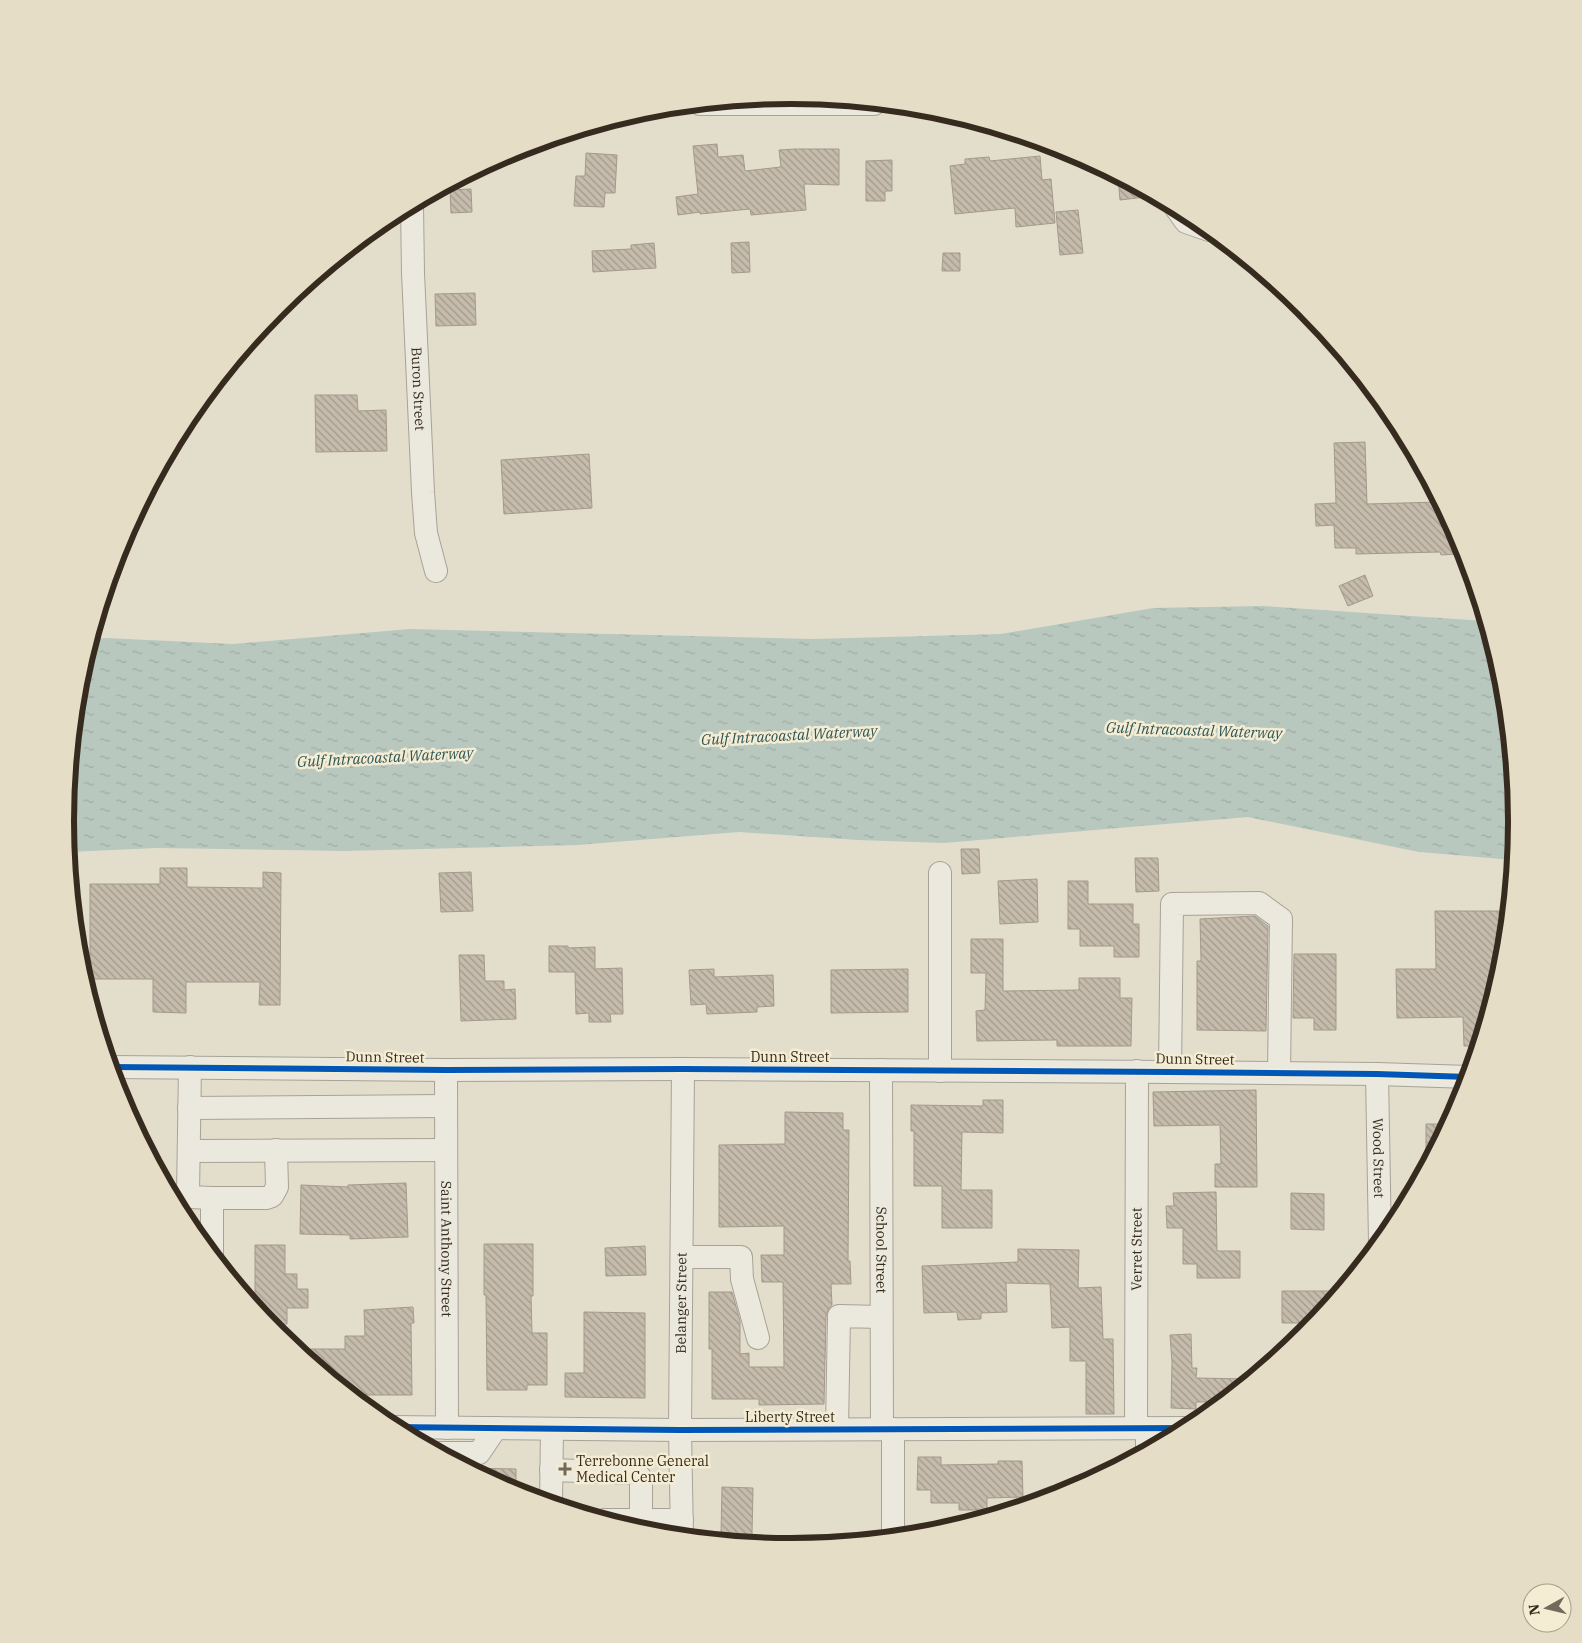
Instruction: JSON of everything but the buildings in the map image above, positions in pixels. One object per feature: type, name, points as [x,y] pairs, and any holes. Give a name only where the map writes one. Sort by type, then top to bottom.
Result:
[{"type":"street","name":"Buron Street","points":[[412,213],[412,273],[423,492],[426,532],[436,571]]},
{"type":"street","points":[[940,873],[940,1071]]},
{"type":"street","points":[[1170,1072],[1172,904],[1259,903],[1281,919],[1279,1073]]},
{"type":"street","name":"Dunn Street","points":[[117,1067],[1170,1072],[1461,1077]]},
{"type":"street","points":[[190,1067],[188,1194],[190,1197],[266,1198],[272,1196],[277,1187],[276,1150]]},
{"type":"street","name":"Belanger Street","points":[[682,1528],[680,1430],[683,1069]]},
{"type":"street","name":"Saint Anthony Street","points":[[446,1070],[447,1428]]},
{"type":"street","name":"School Street","points":[[880,1070],[882,1317],[892,1532]]},
{"type":"street","name":"Verret Street","points":[[1137,1072],[1142,1428],[1146,1445]]},
{"type":"street","name":"Wood Street","points":[[1377,1074],[1380,1230]]},
{"type":"street","points":[[189,1108],[446,1106]]},
{"type":"street","points":[[189,1151],[446,1150]]},
{"type":"street","points":[[212,1198],[212,1244]]},
{"type":"street","points":[[682,1256],[741,1257],[742,1279],[758,1338]]},
{"type":"street","points":[[837,1429],[839,1316],[882,1317]]},
{"type":"street","name":"Liberty Street","points":[[407,1427],[680,1430],[1173,1428]]},
{"type":"street","points":[[451,1453],[479,1453],[496,1428]]},
{"type":"street","points":[[551,1498],[552,1429]]},
{"type":"street","points":[[552,1470],[636,1473],[640,1477],[641,1484],[641,1523]]},
{"type":"street","points":[[658,1526],[682,1528]]},
{"type":"water","name":"Gulf Intracoastal Waterway","points":[[1263,606],[1479,621],[1494,682],[1502,728],[1507,775],[1507,860],[1419,852],[1248,817],[944,843],[858,840],[739,832],[578,845],[346,851],[157,848],[75,852],[75,775],[80,728],[97,639],[233,644],[410,629],[812,639],[1001,634],[1153,608]]},
{"type":"cycle path","points":[[117,1067],[1170,1072],[1461,1077]]},
{"type":"cycle path","points":[[407,1427],[680,1430],[1173,1428]]},
{"type":"place","name":"Terrebonne General Medical Center","points":[[565,1469]]}]
